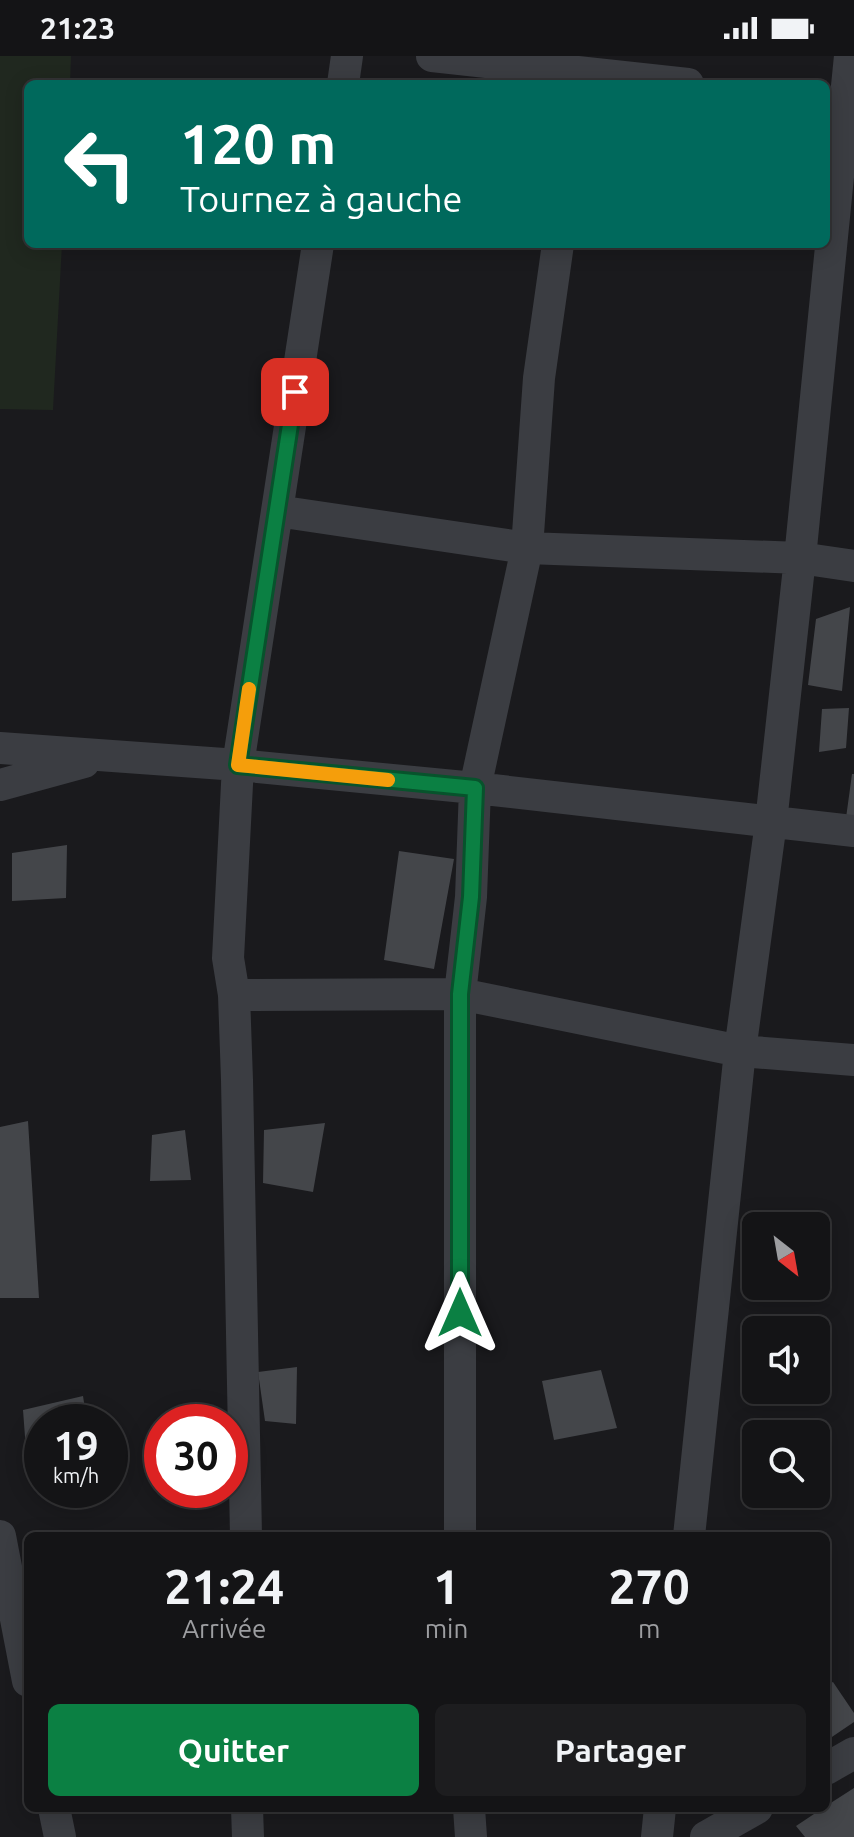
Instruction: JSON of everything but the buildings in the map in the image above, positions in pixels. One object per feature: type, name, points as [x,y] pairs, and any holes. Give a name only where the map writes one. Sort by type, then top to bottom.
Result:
[{"type":"street","points":[[344,80],[347,56]]},
{"type":"street","points":[[432,56],[656,80]]},
{"type":"street","points":[[830,232],[842,102],[850,56]]},
{"type":"street","points":[[246,1532],[237,1080],[234,995],[228,958],[238,765],[317,248]]},
{"type":"street","points":[[460,1532],[460,994],[471,897],[475,788],[527,548],[539,378],[557,248]]},
{"type":"street","points":[[689,1532],[740,1051],[771,822],[800,558],[829,248]]},
{"type":"street","points":[[277,511],[527,548],[800,558],[854,566]]},
{"type":"street","points":[[0,748],[238,765],[475,788],[854,831]]},
{"type":"street","points":[[0,785],[107,756]]},
{"type":"street","points":[[234,995],[460,994],[740,1051],[854,1060]]},
{"type":"street","points":[[0,1536],[24,1660]]},
{"type":"street","points":[[830,1767],[854,1753]]},
{"type":"street","points":[[55,1812],[60,1837]]},
{"type":"street","points":[[247,1812],[248,1837]]},
{"type":"street","points":[[469,1812],[471,1837]]},
{"type":"street","points":[[657,1837],[660,1812]]},
{"type":"street","points":[[706,1837],[750,1812]]},
{"type":"shaded area","points":[[0,56],[71,56],[70,80],[24,80],[24,248],[62,248],[53,410],[0,409]]},
{"type":"slow traffic","points":[[249,689],[238,765],[388,780]]},
{"type":"route","points":[[295,392],[238,765],[475,788],[471,897],[460,994],[460,1313]]}]
